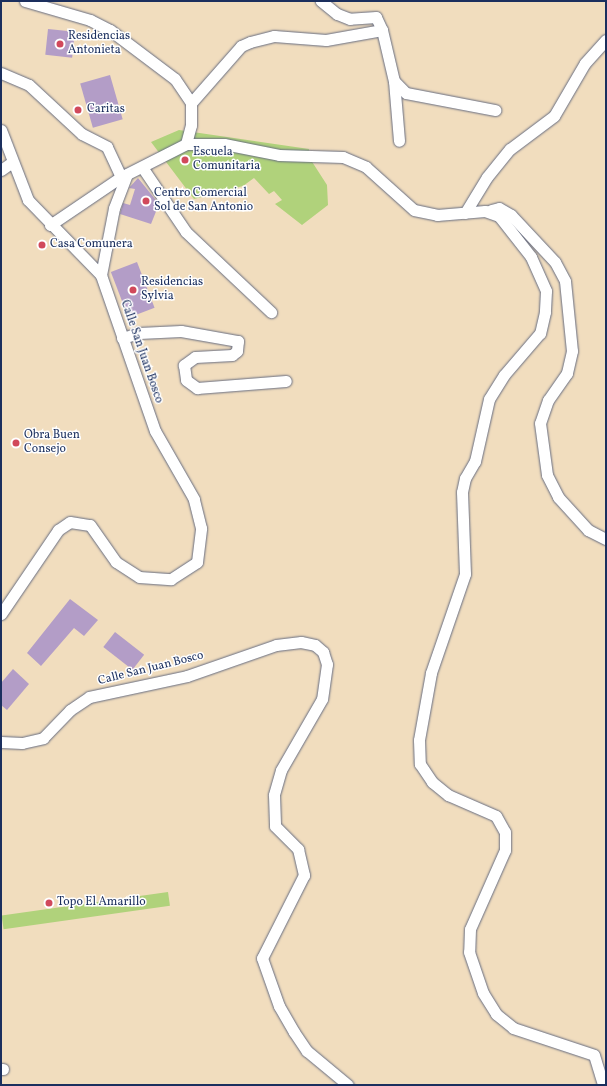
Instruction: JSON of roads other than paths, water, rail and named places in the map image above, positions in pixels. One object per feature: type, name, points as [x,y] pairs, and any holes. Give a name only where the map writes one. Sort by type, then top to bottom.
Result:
[{"type":"street","points":[[25,1],[90,20],[110,30],[175,79],[191,103],[191,125],[186,144]]},
{"type":"street","points":[[321,1],[337,14],[350,19],[376,17],[382,30],[394,81],[399,141]]},
{"type":"street","points":[[191,103],[241,46],[250,42],[274,36],[326,40],[382,30]]},
{"type":"street","points":[[465,213],[487,177],[510,149],[554,116],[584,63],[606,40]]},
{"type":"street","points":[[1,73],[23,81],[82,134],[106,147],[124,176],[114,208],[101,275]]},
{"type":"street","points":[[394,81],[417,97],[495,110]]},
{"type":"street","points":[[1,130],[11,163],[28,200],[50,225],[101,275]]},
{"type":"street","points":[[50,225],[124,176],[186,144],[224,144],[279,155],[343,157],[366,167],[414,210],[436,215],[485,211],[499,208],[511,215],[555,262],[565,281],[572,351],[567,373],[548,400],[540,423],[547,475],[558,497],[588,530],[606,539]]},
{"type":"street","points":[[1,170],[11,163]]},
{"type":"street","points":[[142,167],[186,232],[271,312]]},
{"type":"street","points":[[485,211],[499,216],[531,257],[546,291],[545,312],[540,333],[504,376],[489,399],[475,461],[465,478],[462,492],[465,574],[431,673],[419,740],[420,764],[432,782],[448,795],[496,816],[505,832],[505,850],[470,929],[469,952],[483,993],[496,1014],[513,1028],[594,1055],[603,1085]]},
{"type":"street","name":"Calle San Juan Bosco","points":[[1,614],[58,530],[70,522],[90,525],[116,562],[139,578],[171,579],[197,562],[201,528],[194,499],[155,431],[101,275]]},
{"type":"street","points":[[122,338],[139,333],[181,331],[238,341],[237,351],[232,355],[195,357],[184,366],[186,380],[197,388],[286,381]]},
{"type":"street","name":"Calle San Juan Bosco","points":[[1,742],[22,743],[43,738],[70,710],[89,697],[187,676],[276,645],[301,642],[315,645],[323,652],[327,664],[322,699],[281,770],[274,795],[276,826],[298,849],[304,875],[262,958],[279,1006],[294,1032],[307,1051],[348,1085]]},
{"type":"place","name":"Residencias Antonieta","points":[[60,44]]},
{"type":"place","name":"Caritas","points":[[78,110]]},
{"type":"place","name":"Escuela Comunitaria","points":[[185,160]]},
{"type":"place","name":"Centro Comercial Sol de San Antonio","points":[[146,201]]},
{"type":"place","name":"Casa Comunera","points":[[42,245]]},
{"type":"place","name":"Residencias Sylvia","points":[[133,290]]},
{"type":"place","name":"Obra Buen Consejo","points":[[16,443]]},
{"type":"place","name":"Topo El Amarillo","points":[[49,903]]}]
